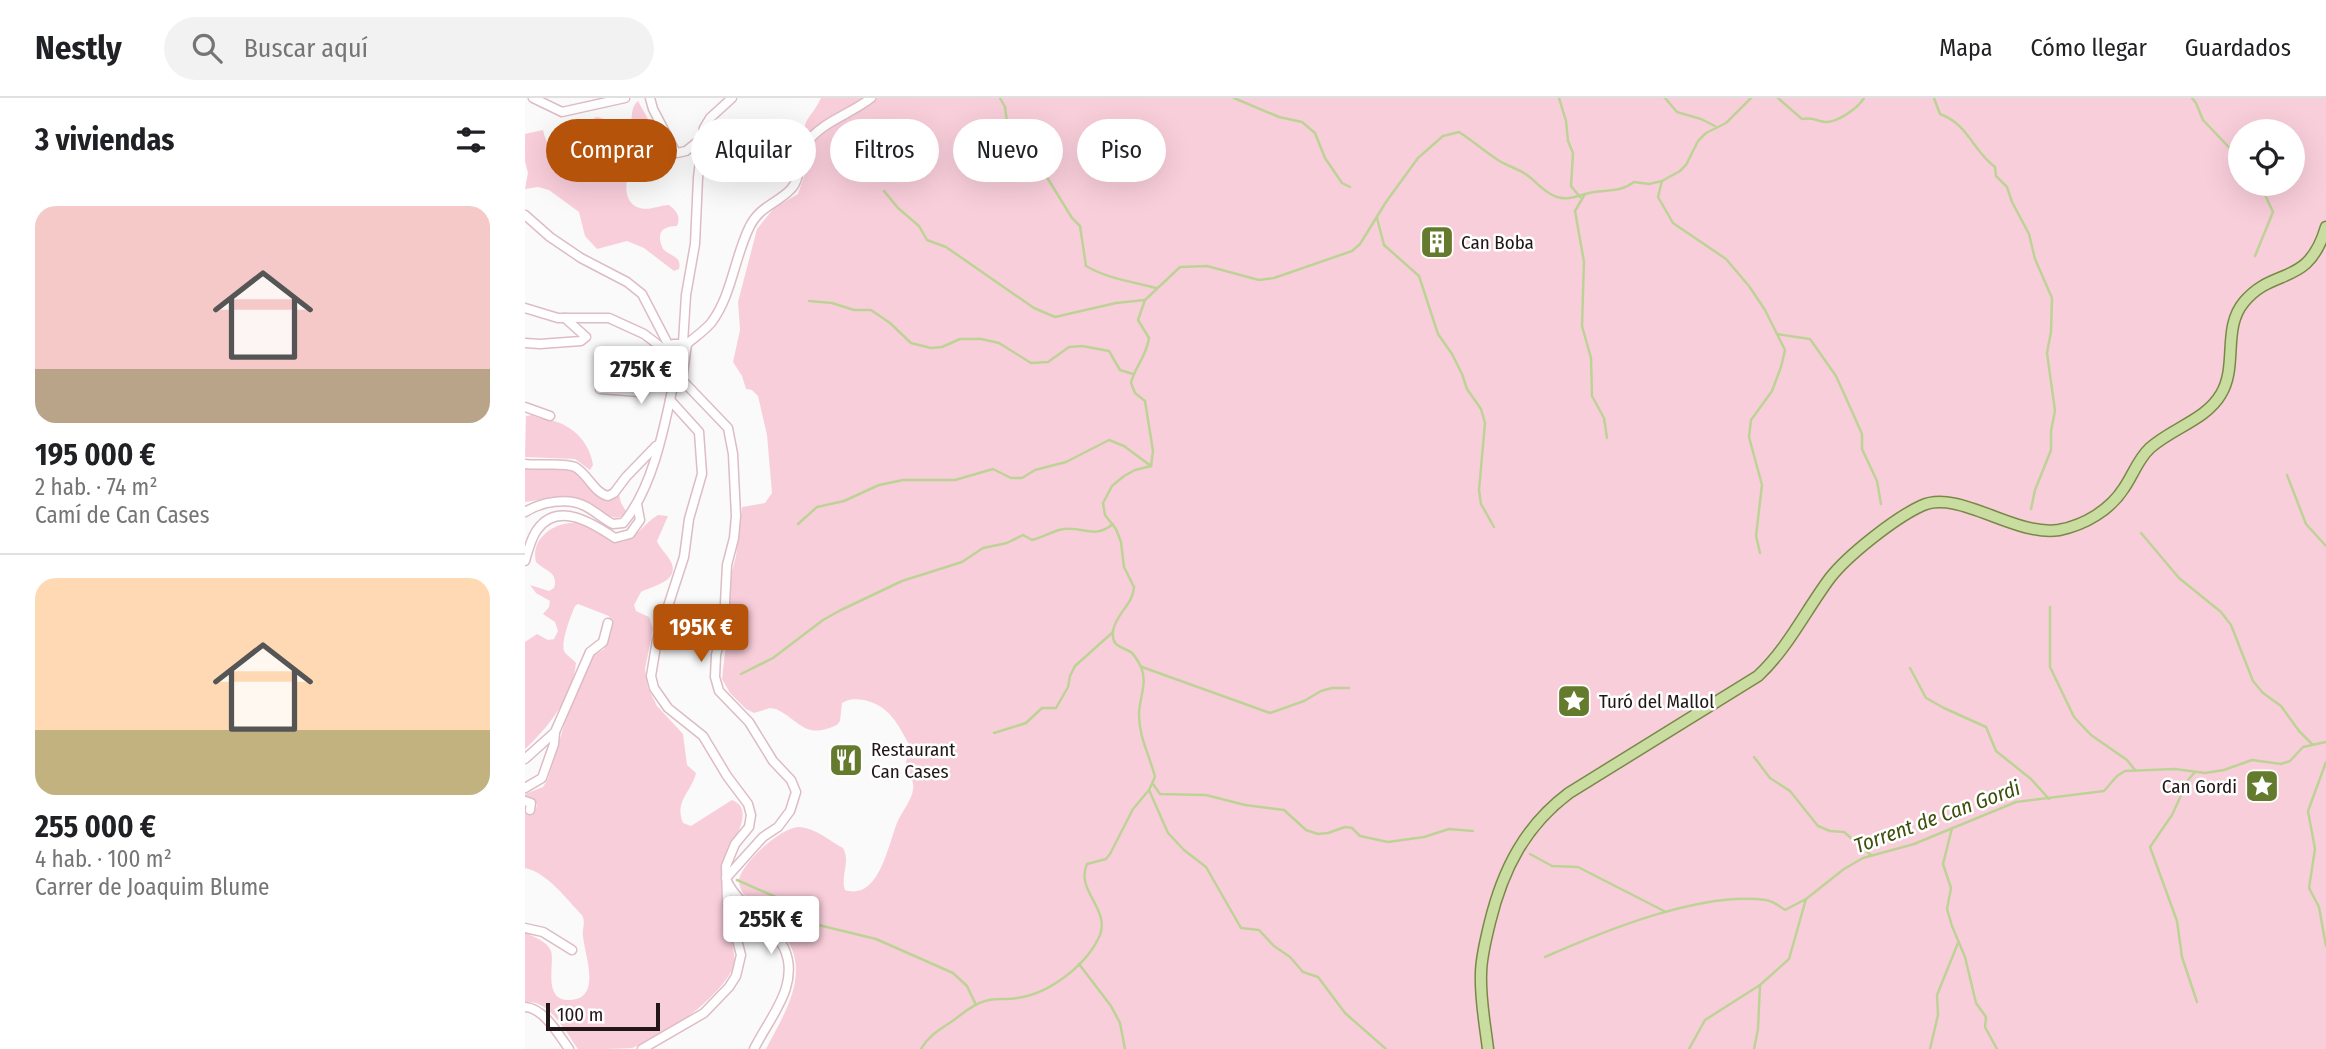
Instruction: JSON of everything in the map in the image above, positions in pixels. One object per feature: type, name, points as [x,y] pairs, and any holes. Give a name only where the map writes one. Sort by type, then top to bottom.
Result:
[{"type":"main road","points":[[1488,1049],[1481,972],[1488,931],[1506,871],[1520,844],[1542,815],[1569,793],[1758,676],[1772,662],[1839,568],[1923,505],[1940,502],[1969,508],[2025,528],[2046,531],[2072,527],[2111,505],[2150,449],[2201,415],[2218,398],[2227,378],[2232,330],[2239,310],[2256,292],[2308,263],[2317,251],[2326,227]]},
{"type":"street","points":[[533,98],[562,112],[625,98]]},
{"type":"street","points":[[650,98],[657,119],[674,151],[685,151],[691,146]]},
{"type":"street","points":[[709,119],[732,98]]},
{"type":"street","points":[[525,308],[536,313],[565,318],[609,318],[667,348],[685,344],[709,325],[721,306],[749,227],[757,215],[795,185],[806,144],[820,130],[871,98]]},
{"type":"street","points":[[525,512],[551,503],[576,503],[619,525],[637,504],[659,442],[685,344],[686,295],[695,244],[699,182]]},
{"type":"street","points":[[525,215],[555,241],[627,282],[642,294],[667,348],[663,360],[674,378],[728,428],[733,454],[735,527],[727,565],[724,622],[716,654],[715,677],[719,691],[749,722],[773,761],[791,780],[796,792],[790,811],[778,827],[763,837],[726,878]]},
{"type":"street","points":[[525,343],[582,341],[586,337],[565,318]]},
{"type":"street","points":[[600,389],[639,392],[674,378]]},
{"type":"street","points":[[642,1049],[704,1013],[729,987],[736,975],[741,955],[727,902],[726,866],[730,853],[749,827],[751,815],[748,804],[703,736],[668,708],[654,688],[651,677],[657,640],[684,557],[689,519],[701,486],[702,474],[699,432],[670,400]]},
{"type":"street","points":[[525,407],[550,416]]},
{"type":"street","points":[[525,464],[572,466],[602,494],[608,496],[614,493],[625,477],[659,442]]},
{"type":"street","points":[[525,561],[536,530],[547,520],[575,516],[615,538],[630,534],[640,520],[637,504]]},
{"type":"street","points":[[525,788],[542,778],[554,744],[555,732],[590,652],[603,642],[608,623]]},
{"type":"street","points":[[525,759],[555,732]]},
{"type":"street","points":[[525,801],[531,803],[530,810]]},
{"type":"street","points":[[726,878],[740,900],[780,942],[786,953],[787,980],[783,998],[754,1049]]},
{"type":"street","points":[[525,928],[543,932],[572,950]]},
{"type":"street","points":[[525,1007],[540,1013],[569,1049]]},
{"type":"shaded area","points":[[821,98],[2326,98],[2326,1049],[766,1049],[791,998],[796,971],[794,957],[785,938],[743,894],[739,884],[741,874],[754,856],[773,839],[783,832],[800,827],[817,832],[843,848],[846,858],[845,890],[857,891],[866,887],[874,879],[886,857],[897,823],[913,790],[906,765],[910,746],[892,717],[880,706],[864,700],[848,700],[842,703],[837,725],[817,731],[810,730],[776,709],[754,713],[746,709],[730,693],[722,679],[730,608],[730,579],[736,556],[742,507],[765,503],[772,493],[767,435],[758,396],[752,390],[746,389],[733,362],[740,330],[738,302],[757,229],[774,208],[798,194],[802,182],[816,182],[816,119],[808,119]]},
{"type":"shaded area","points":[[638,101],[648,119],[631,119],[633,107]]},
{"type":"shaded area","points":[[543,130],[546,140],[546,182],[626,182],[627,193],[633,205],[647,209],[669,205],[676,212],[679,220],[677,226],[664,229],[660,239],[663,249],[679,262],[679,269],[674,271],[644,248],[627,241],[597,249],[585,236],[579,212],[549,190],[538,187],[525,189],[528,173],[525,134]]},
{"type":"shaded area","points":[[532,415],[562,424],[575,432],[589,450],[593,465],[590,470],[575,459],[525,457],[526,416]]},
{"type":"shaded area","points":[[525,467],[575,471],[596,492],[619,494],[626,511],[617,518],[607,515],[584,500],[568,497],[525,502]]},
{"type":"shaded area","points":[[658,515],[668,516],[657,541],[671,561],[673,570],[663,582],[641,592],[634,605],[636,611],[649,617],[653,629],[645,669],[648,688],[657,706],[683,734],[687,765],[696,773],[682,803],[683,823],[691,826],[732,800],[739,805],[742,812],[740,828],[724,862],[721,888],[735,964],[718,990],[691,1014],[660,1035],[632,1048],[578,1049],[549,1011],[541,1005],[525,1003],[525,933],[540,940],[551,951],[551,981],[556,995],[561,999],[580,998],[589,984],[589,974],[582,915],[549,881],[525,868],[525,813],[535,811],[537,805],[534,800],[525,797],[525,794],[543,787],[548,779],[568,712],[594,655],[604,649],[612,625],[609,616],[578,604],[575,606],[563,647],[576,663],[570,687],[558,710],[525,749],[525,642],[537,634],[548,640],[554,639],[558,631],[555,622],[543,614],[550,601],[536,593],[530,585],[549,591],[554,588],[555,578],[536,562],[535,553],[541,538],[552,529],[564,524],[582,523],[594,527],[617,542],[634,536]]},
{"type":"waterway","points":[[1000,98],[1005,107],[1007,122],[1021,135],[1072,218],[1080,226],[1086,266],[1111,277],[1156,288]]},
{"type":"waterway","points":[[1234,98],[1279,117],[1302,122],[1315,133],[1325,158],[1342,183],[1350,187]]},
{"type":"waterway","points":[[1559,98],[1573,153],[1571,186],[1580,197]]},
{"type":"waterway","points":[[1665,98],[1677,112],[1715,126]]},
{"type":"waterway","points":[[1151,466],[1153,451],[1145,401],[1135,393],[1131,383],[1149,338],[1138,320],[1145,300],[1180,267],[1207,266],[1259,280],[1274,278],[1352,251],[1360,244],[1418,158],[1443,136],[1459,132],[1557,197],[1571,198],[1615,190],[1634,182],[1649,184],[1662,181],[1686,165],[1698,141],[1706,133],[1726,123],[1751,98]]},
{"type":"waterway","points":[[1778,98],[1802,119],[1825,122],[1847,114],[1864,98]]},
{"type":"waterway","points":[[1934,98],[1940,114],[1964,131],[1987,161],[1995,167],[1996,176],[2007,187],[2029,234],[2035,259],[2052,298],[2047,353],[2055,411],[2051,450],[2035,490],[2031,509]]},
{"type":"waterway","points":[[2192,98],[2203,120],[2228,146]]},
{"type":"waterway","points":[[1662,181],[1658,197],[1673,223],[1726,259],[1765,310],[1785,350],[1772,391],[1751,420],[1749,437],[1762,485],[1756,536],[1760,553]]},
{"type":"waterway","points":[[884,191],[898,208],[919,226],[927,240],[946,247],[1034,308],[1055,317],[1116,303],[1145,300]]},
{"type":"waterway","points":[[1585,194],[1575,211],[1584,262],[1582,326],[1591,358],[1592,396],[1604,418],[1607,438]]},
{"type":"waterway","points":[[2255,256],[2273,212],[2266,196]]},
{"type":"waterway","points":[[1377,218],[1384,245],[1419,276],[1438,334],[1452,354],[1467,389],[1481,409],[1485,423],[1479,490],[1481,504],[1494,527]]},
{"type":"waterway","points":[[809,301],[832,303],[854,310],[871,310],[911,343],[931,348],[942,347],[960,339],[981,339],[999,343],[1031,363],[1048,362],[1069,347],[1082,346],[1109,351],[1120,370],[1133,374]]},
{"type":"waterway","points":[[1777,334],[1810,339],[1836,376],[1862,434],[1862,449],[1877,481],[1881,504]]},
{"type":"waterway","points":[[798,524],[817,507],[844,501],[879,485],[903,480],[955,480],[993,469],[1011,478],[1022,478],[1035,470],[1066,462],[1109,440],[1124,446],[1151,466]]},
{"type":"waterway","points":[[1151,466],[1124,476],[1112,486],[1103,503],[1105,515],[1116,529],[1121,542],[1124,567],[1134,587],[1131,599],[1117,619],[1113,637],[1118,646],[1133,654],[1143,673],[1139,723],[1155,777],[1149,790],[1168,833],[1206,867],[1241,928],[1259,930],[1303,972],[1318,977],[1345,1013],[1386,1049]]},
{"type":"waterway","points":[[2287,475],[2306,524],[2326,546]]},
{"type":"waterway","points":[[741,674],[773,658],[823,620],[841,610],[902,581],[962,562],[983,548],[1007,543],[1023,535],[1032,540],[1059,530],[1093,532],[1113,524]]},
{"type":"waterway","points":[[2141,533],[2179,578],[2221,612],[2231,625],[2253,681],[2263,693],[2281,706],[2312,744]]},
{"type":"waterway","points":[[2050,607],[2050,667],[2074,717],[2091,735],[2127,760],[2135,770]]},
{"type":"waterway","points":[[994,733],[1026,723],[1042,708],[1056,708],[1068,687],[1075,666],[1113,632]]},
{"type":"waterway","points":[[1142,667],[1270,713],[1304,701],[1321,691],[1349,688]]},
{"type":"waterway","points":[[1910,668],[1926,698],[1986,727],[1996,751],[2031,779],[2049,799]]},
{"type":"waterway","name":"Torrent de Can Gordi","points":[[1545,957],[1653,915],[1712,901],[1766,900],[1785,910],[1806,899],[1844,869],[1863,858],[1914,844],[2016,802],[2104,791],[2125,771],[2175,769],[2205,773],[2224,770],[2252,760],[2281,764],[2290,761],[2303,747],[2326,742]]},
{"type":"waterway","points":[[1754,757],[1770,778],[1790,791],[1818,826],[1830,831],[1844,832],[1871,855]]},
{"type":"waterway","points":[[2326,762],[2308,811],[2315,849],[2309,888],[2319,907],[2326,946]]},
{"type":"waterway","points":[[2195,772],[2188,780],[2172,815],[2150,847],[2177,921],[2182,957],[2197,1002]]},
{"type":"waterway","points":[[1153,784],[1160,794],[1206,795],[1245,805],[1284,810],[1306,830],[1318,834],[1345,827],[1352,828],[1360,836],[1388,842],[1424,837],[1449,829],[1473,831]]},
{"type":"waterway","points":[[921,1049],[933,1035],[975,1005],[1042,991],[1066,976],[1086,957],[1100,935],[1102,926],[1101,917],[1085,882],[1087,864],[1106,859],[1133,809],[1149,790]]},
{"type":"waterway","points":[[1952,828],[1943,864],[1951,888],[1947,909],[1965,957],[1976,1003],[1986,1017],[1985,1027],[1997,1049]]},
{"type":"waterway","points":[[1530,854],[1552,866],[1578,867],[1666,912]]},
{"type":"waterway","points":[[737,880],[778,898],[789,911],[806,922],[876,939],[953,973],[967,986],[976,1005]]},
{"type":"waterway","points":[[1754,1049],[1758,1029],[1760,985],[1789,959],[1806,899]]},
{"type":"waterway","points":[[1930,1049],[1938,1015],[1937,995],[1958,943]]},
{"type":"waterway","points":[[1079,964],[1111,1006],[1120,1023],[1125,1049]]},
{"type":"waterway","points":[[1689,1049],[1705,1020],[1760,985]]},
{"type":"place","name":"Can Boba","points":[[1437,242]]},
{"type":"place","name":"Turó del Mallol","points":[[1574,701]]},
{"type":"place","name":"Restaurant Can Cases","points":[[846,760]]},
{"type":"place","name":"Can Gordi","points":[[2262,786]]}]
